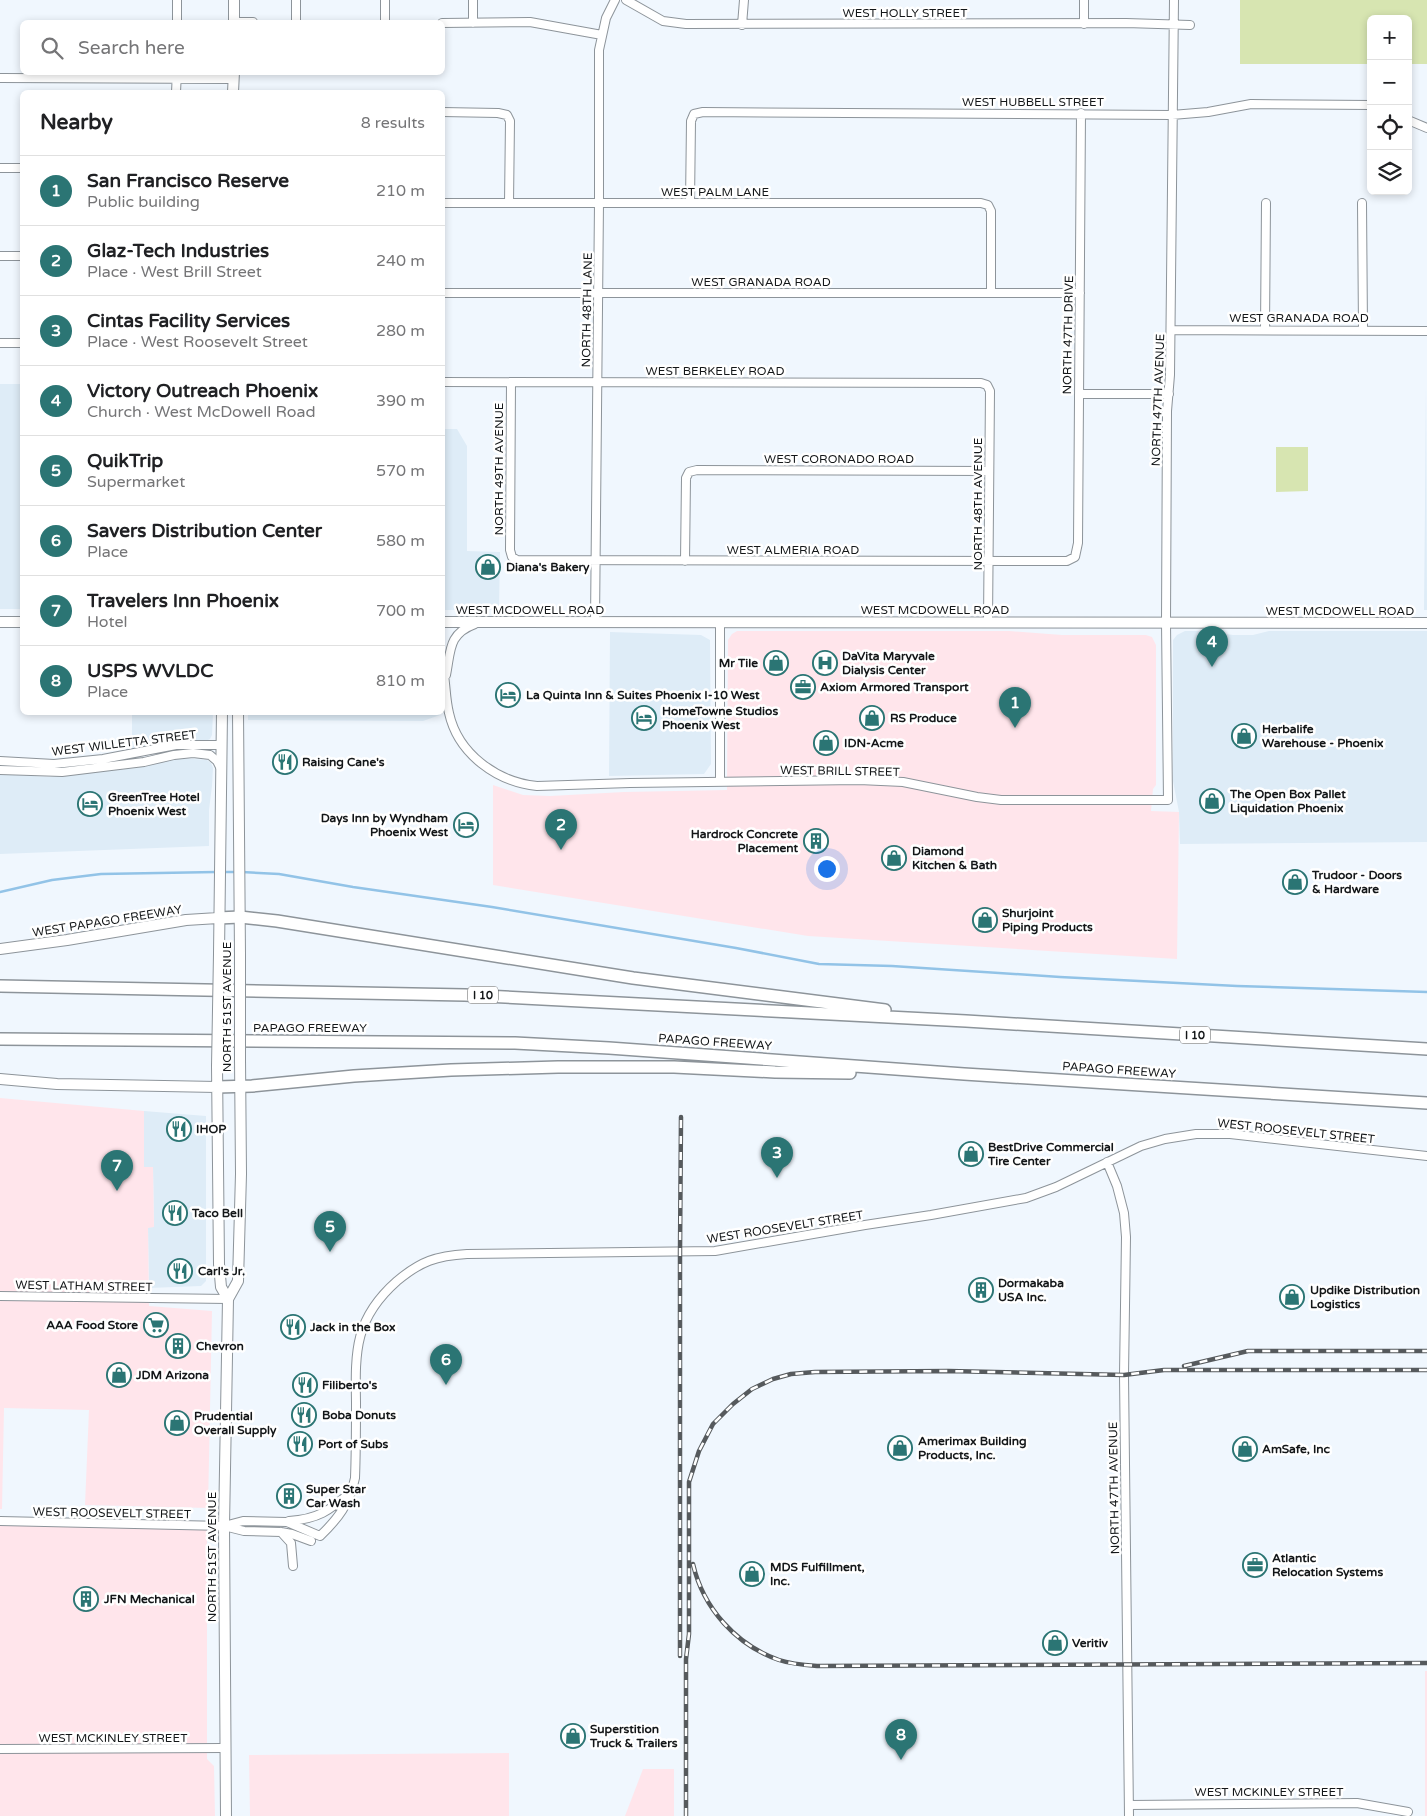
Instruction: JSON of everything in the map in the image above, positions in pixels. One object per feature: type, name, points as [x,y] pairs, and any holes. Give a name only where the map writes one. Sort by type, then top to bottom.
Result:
[{"type":"highway","points":[[218,918],[240,917],[294,924],[667,983],[966,1021]]},
{"type":"highway","name":"I 10","points":[[0,986],[465,995],[966,1021],[1426,1049]]},
{"type":"highway","name":"PAPAGO FREEWAY","points":[[0,1039],[515,1043],[1427,1104]]},
{"type":"highway","points":[[217,1087],[239,1087],[354,1076],[451,1070],[558,1067],[674,1067],[776,1072],[964,1074]]},
{"type":"highway","points":[[1384,1101],[1427,1108]]},
{"type":"main road","points":[[234,0],[234,20]]},
{"type":"main road","points":[[233,76],[233,90]]},
{"type":"main road","points":[[0,622],[20,622]]},
{"type":"main road","name":"WEST MCDOWELL ROAD","points":[[445,622],[1427,623]]},
{"type":"main road","name":"NORTH 51ST AVENUE","points":[[222,715],[217,1087],[219,1264],[221,1288],[228,1298]]},
{"type":"main road","name":"NORTH 51ST AVENUE","points":[[226,1816],[224,1526],[228,1298],[238,1282],[241,1179],[238,715]]},
{"type":"main road","points":[[221,745],[228,748],[232,754],[233,803],[239,838]]},
{"type":"main road","name":"WEST PAPAGO FREEWAY","points":[[0,950],[186,920],[218,918]]},
{"type":"main road","points":[[0,1079],[57,1084],[217,1087]]},
{"type":"street","points":[[177,0],[177,20]]},
{"type":"street","points":[[296,0],[296,20]]},
{"type":"street","points":[[385,0],[385,20]]},
{"type":"street","points":[[473,0],[473,23]]},
{"type":"street","name":"NORTH 48TH LANE","points":[[595,622],[599,203],[598,68],[599,50],[606,18],[615,0]]},
{"type":"street","name":"WEST HOLLY STREET","points":[[626,0],[654,17],[674,23],[742,25],[1190,25]]},
{"type":"street","points":[[742,25],[744,0]]},
{"type":"street","points":[[1084,0],[1084,24]]},
{"type":"street","name":"NORTH 47TH AVENUE","points":[[1168,800],[1166,623],[1174,0]]},
{"type":"street","points":[[445,23],[530,22],[602,35]]},
{"type":"street","points":[[176,90],[177,75]]},
{"type":"street","points":[[0,78],[233,76]]},
{"type":"street","name":"WEST HUBBELL STREET","points":[[690,203],[691,121],[694,114],[703,112],[1172,115],[1208,112],[1251,104],[1367,105]]},
{"type":"street","points":[[445,112],[498,113],[507,115],[510,121],[509,203]]},
{"type":"street","name":"NORTH 47TH DRIVE","points":[[1075,557],[1078,543],[1081,114]]},
{"type":"street","points":[[1412,122],[1427,128]]},
{"type":"street","points":[[0,168],[20,168]]},
{"type":"street","name":"WEST PALM LANE","points":[[445,203],[980,203],[988,205],[991,211],[991,294]]},
{"type":"street","points":[[1265,329],[1266,203]]},
{"type":"street","points":[[1362,203],[1363,330]]},
{"type":"street","points":[[0,256],[20,256]]},
{"type":"street","name":"WEST GRANADA ROAD","points":[[445,293],[1080,293]]},
{"type":"street","name":"WEST GRANADA ROAD","points":[[1171,330],[1427,331]]},
{"type":"street","points":[[0,343],[20,344]]},
{"type":"street","name":"WEST BERKELEY ROAD","points":[[445,382],[972,383],[987,385]]},
{"type":"street","name":"NORTH 49TH AVENUE","points":[[510,382],[510,550],[512,556]]},
{"type":"street","name":"NORTH 48TH AVENUE","points":[[987,385],[990,391],[988,623]]},
{"type":"street","points":[[1079,394],[1169,394]]},
{"type":"street","name":"WEST CORONADO ROAD","points":[[685,561],[686,478],[689,472],[697,470],[989,471]]},
{"type":"street","name":"WEST ALMERIA ROAD","points":[[512,556],[517,560],[596,561],[1067,561],[1075,557]]},
{"type":"street","points":[[445,677],[454,638],[458,632],[479,622]]},
{"type":"street","points":[[720,622],[720,781]]},
{"type":"street","name":"WEST BRILL STREET","points":[[445,677],[449,715],[460,742],[470,754],[493,772],[510,781],[538,786],[720,781],[860,780],[898,782],[1001,800],[1168,800]]},
{"type":"street","name":"WEST WILLETTA STREET","points":[[0,761],[54,764],[103,759],[176,745],[221,745]]},
{"type":"street","name":"WEST WILLETTA STREET","points":[[0,770],[62,772],[144,762],[174,754],[192,753],[215,758],[221,770]]},
{"type":"street","name":"WEST ROOSEVELT STREET","points":[[224,1526],[244,1521],[287,1522],[320,1536],[343,1512],[353,1491],[355,1478],[357,1345],[361,1332],[375,1305],[389,1289],[417,1265],[447,1256],[466,1254],[715,1251],[931,1215],[1026,1198],[1150,1143],[1196,1134],[1230,1134],[1427,1156]]},
{"type":"street","name":"NORTH 47TH AVENUE","points":[[1107,1162],[1117,1186],[1124,1213],[1126,1237],[1124,1386],[1129,1816]]},
{"type":"street","name":"WEST LATHAM STREET","points":[[0,1296],[228,1298]]},
{"type":"street","points":[[287,1522],[313,1518],[323,1514],[353,1491]]},
{"type":"street","name":"WEST ROOSEVELT STREET","points":[[0,1522],[224,1526],[244,1531],[281,1532],[311,1541]]},
{"type":"street","points":[[281,1532],[291,1543],[293,1566]]},
{"type":"street","name":"WEST MCKINLEY STREET","points":[[0,1749],[225,1748]]},
{"type":"street","name":"WEST MCKINLEY STREET","points":[[1129,1805],[1357,1803],[1408,1812]]},
{"type":"shaded area","points":[[0,384],[20,384],[20,609],[0,609]]},
{"type":"shaded area","points":[[1426,385],[1427,610],[1424,610],[1425,506]]},
{"type":"shaded area","points":[[445,429],[457,429],[467,446],[467,551],[500,552],[499,610],[445,610]]},
{"type":"shaded area","points":[[737,631],[1009,631],[1062,635],[1146,635],[1152,637],[1156,645],[1156,785],[1153,789],[1151,811],[1179,812],[1177,959],[808,936],[493,885],[493,785],[523,795],[550,796],[727,790],[728,640]]},
{"type":"shaded area","points":[[1185,631],[1253,635],[1269,631],[1427,631],[1427,842],[1180,844],[1179,812],[1173,781],[1173,640],[1177,635]]},
{"type":"shaded area","points":[[610,632],[701,635],[710,640],[711,764],[704,774],[609,776]]},
{"type":"shaded area","points":[[132,715],[213,715],[212,735],[206,741],[183,741],[132,752]]},
{"type":"shaded area","points":[[248,715],[440,715],[423,721],[248,720]]},
{"type":"shaded area","points":[[179,758],[207,760],[213,768],[209,810],[209,846],[0,854],[0,774],[50,777],[136,768]]},
{"type":"shaded area","points":[[0,1098],[144,1111],[144,1167],[153,1167],[154,1227],[148,1228],[149,1306],[212,1311],[208,1508],[85,1505],[89,1410],[4,1408],[2,1509],[0,1509]]},
{"type":"shaded area","points":[[144,1111],[206,1116],[206,1281],[201,1286],[149,1288],[148,1227],[154,1227],[153,1167],[144,1167]]},
{"type":"shaded area","points":[[0,1521],[207,1526],[207,1759],[214,1766],[215,1816],[0,1816]]},
{"type":"shaded area","points":[[1425,1671],[1427,1671],[1427,1816],[1425,1816]]},
{"type":"shaded area","points":[[509,1753],[509,1816],[250,1816],[249,1755]]},
{"type":"shaded area","points":[[643,1769],[674,1769],[674,1816],[625,1816]]},
{"type":"green space","points":[[1240,0],[1427,0],[1427,64],[1412,64],[1412,15],[1367,15],[1367,64],[1240,64]]},
{"type":"green space","points":[[1276,447],[1308,447],[1308,491],[1276,492]]},
{"type":"waterway","points":[[0,892],[52,880],[101,874],[216,872]]},
{"type":"waterway","points":[[222,872],[236,872]]},
{"type":"waterway","points":[[242,872],[279,874],[353,887],[492,907],[736,948],[819,964],[892,966],[1237,986],[1427,992]]},
{"type":"railway","points":[[680,1656],[681,1117]]},
{"type":"railway","points":[[1184,1366],[1248,1351],[1427,1351]]},
{"type":"railway","points":[[686,1816],[689,1482],[699,1451],[713,1424],[733,1404],[752,1389],[773,1379],[791,1374],[815,1372],[948,1371],[1124,1375],[1164,1370],[1427,1370]]},
{"type":"railway","points":[[693,1564],[698,1580],[713,1610],[736,1635],[763,1653],[779,1660],[798,1664],[817,1666],[1427,1663]]},
{"type":"place","name":"Diana's Bakery","points":[[488,567]]},
{"type":"place","name":"Mr Tile","points":[[776,663]]},
{"type":"place","name":"DaVita Maryvale Dialysis Center","points":[[825,663]]},
{"type":"place","name":"Victory Outreach Phoenix","points":[[1212,667]]},
{"type":"place","name":"Axiom Armored Transport","points":[[803,687]]},
{"type":"place","name":"La Quinta Inn & Suites Phoenix I-10 West","points":[[508,695]]},
{"type":"place","name":"HomeTowne Studios Phoenix West","points":[[644,718]]},
{"type":"place","name":"RS Produce","points":[[872,718]]},
{"type":"place","name":"San Francisco Reserve","points":[[1015,728]]},
{"type":"place","name":"Herbalife Warehouse - Phoenix","points":[[1244,736]]},
{"type":"place","name":"IDN-Acme","points":[[826,743]]},
{"type":"place","name":"Raising Cane's","points":[[285,762]]},
{"type":"place","name":"The Open Box Pallet Liquidation Phoenix","points":[[1212,801]]},
{"type":"place","name":"GreenTree Hotel Phoenix West","points":[[90,804]]},
{"type":"place","name":"Days Inn by Wyndham Phoenix West","points":[[466,825]]},
{"type":"place","name":"Hardrock Concrete Placement","points":[[816,841]]},
{"type":"place","name":"Glaz-Tech Industries","points":[[561,850]]},
{"type":"place","name":"Diamond Kitchen & Bath","points":[[894,858]]},
{"type":"place","name":"Trudoor - Doors & Hardware","points":[[1295,882]]},
{"type":"place","name":"Shurjoint Piping Products","points":[[985,920]]},
{"type":"place","name":"IHOP","points":[[179,1129]]},
{"type":"place","name":"BestDrive Commercial Tire Center","points":[[971,1154]]},
{"type":"place","name":"Cintas Facility Services","points":[[777,1178]]},
{"type":"place","name":"Travelers Inn Phoenix","points":[[117,1191]]},
{"type":"place","name":"Taco Bell","points":[[175,1213]]},
{"type":"place","name":"QuikTrip","points":[[330,1252]]},
{"type":"place","name":"Carl's Jr.","points":[[180,1271]]},
{"type":"place","name":"Dormakaba USA Inc.","points":[[981,1290]]},
{"type":"place","name":"Updike Distribution Logistics","points":[[1292,1297]]},
{"type":"place","name":"AAA Food Store","points":[[156,1325]]},
{"type":"place","name":"Jack in the Box","points":[[293,1327]]},
{"type":"place","name":"Chevron","points":[[178,1346]]},
{"type":"place","name":"JDM Arizona","points":[[119,1375]]},
{"type":"place","name":"Filiberto's","points":[[305,1385]]},
{"type":"place","name":"Savers Distribution Center","points":[[446,1385]]},
{"type":"place","name":"Boba Donuts","points":[[304,1415]]},
{"type":"place","name":"Prudential Overall Supply","points":[[177,1423]]},
{"type":"place","name":"Port of Subs","points":[[300,1444]]},
{"type":"place","name":"Amerimax Building Products, Inc.","points":[[900,1448]]},
{"type":"place","name":"AmSafe, Inc","points":[[1245,1449]]},
{"type":"place","name":"Super Star Car Wash","points":[[289,1496]]},
{"type":"place","name":"Atlantic Relocation Systems","points":[[1255,1565]]},
{"type":"place","name":"MDS Fulfillment, Inc.","points":[[752,1574]]},
{"type":"place","name":"JFN Mechanical","points":[[86,1599]]},
{"type":"place","name":"Veritiv","points":[[1055,1643]]},
{"type":"place","name":"Superstition Truck & Trailers","points":[[573,1736]]},
{"type":"place","name":"USPS WVLDC","points":[[901,1760]]}]
